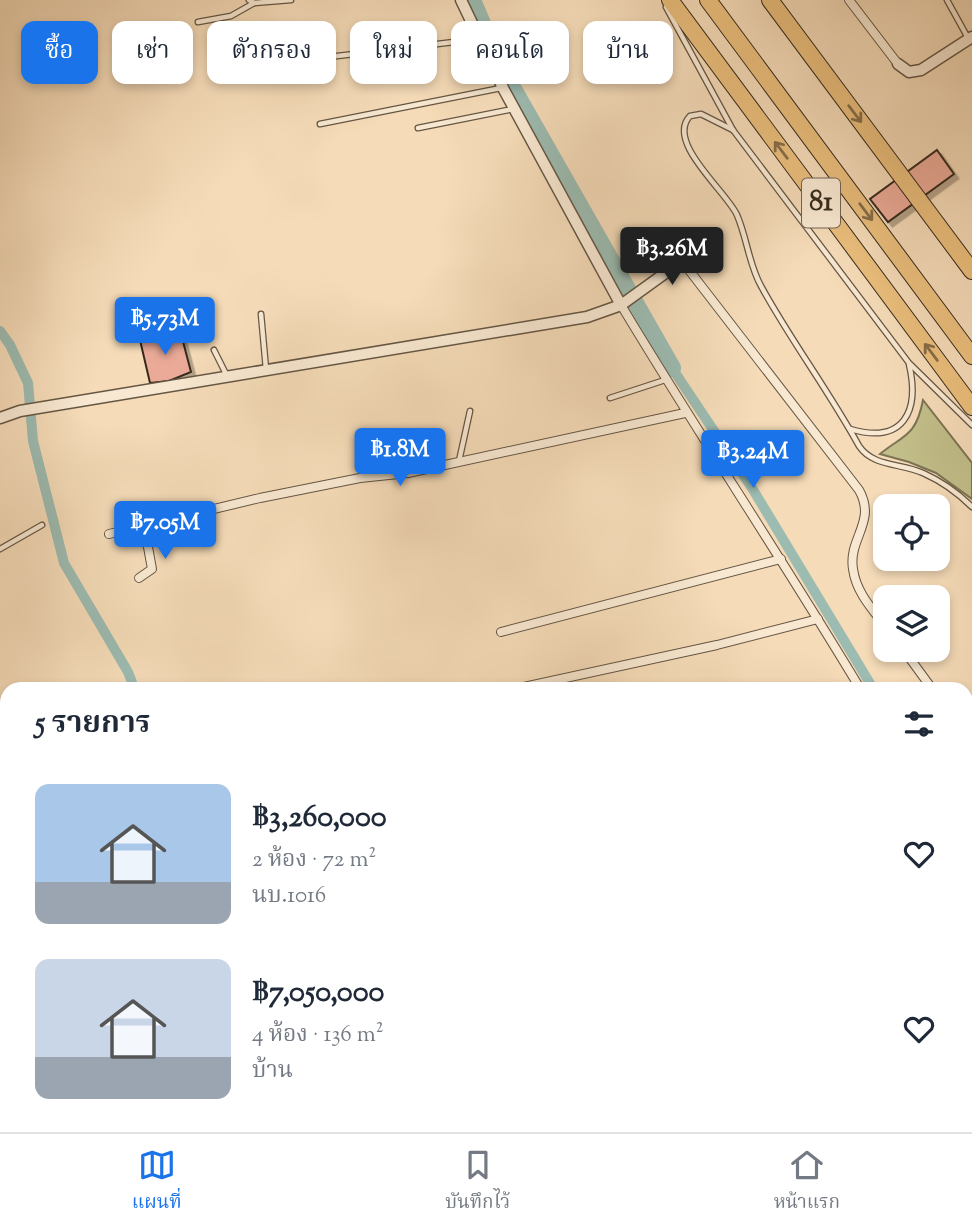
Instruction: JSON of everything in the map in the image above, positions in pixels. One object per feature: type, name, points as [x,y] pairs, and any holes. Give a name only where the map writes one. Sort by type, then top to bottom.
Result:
[{"type":"highway","name":"81","points":[[670,0],[972,407]]},
{"type":"highway","name":"81","points":[[708,0],[972,356]]},
{"type":"highway","points":[[770,0],[972,271]]},
{"type":"street","points":[[461,0],[471,21]]},
{"type":"street","points":[[849,0],[898,64],[909,72],[921,71],[970,38]]},
{"type":"street","points":[[501,84],[621,305],[685,413],[781,559],[855,682]]},
{"type":"street","points":[[0,418],[20,411],[587,317],[621,305],[682,261],[859,490],[866,514],[853,551],[853,569],[862,595],[873,610]]},
{"type":"street","points":[[109,534],[260,498],[346,481],[408,473],[685,413]]},
{"type":"street","points":[[139,578],[152,569],[144,526]]},
{"type":"street","points":[[501,632],[781,559]]},
{"type":"street","points":[[547,682],[717,645],[818,619]]},
{"type":"street","points":[[912,662],[927,682]]},
{"type":"lane","points":[[198,22],[232,16],[252,2],[291,0]]},
{"type":"lane","points":[[662,0],[733,130],[909,363],[972,425]]},
{"type":"lane","points":[[947,0],[970,38]]},
{"type":"lane","points":[[336,56],[451,42]]},
{"type":"lane","points":[[320,124],[503,88]]},
{"type":"lane","points":[[418,128],[514,108]]},
{"type":"lane","points":[[733,130],[710,117],[697,114],[687,119],[684,130],[690,152],[736,213],[759,284],[849,428],[867,456],[933,477],[972,507]]},
{"type":"lane","points":[[261,314],[267,372]]},
{"type":"lane","points":[[214,350],[221,368],[229,378]]},
{"type":"lane","points":[[849,428],[864,433],[878,433],[891,429],[903,420],[911,409],[914,396],[909,363]]},
{"type":"lane","points":[[610,398],[666,379]]},
{"type":"lane","points":[[459,461],[470,411]]},
{"type":"lane","points":[[0,549],[41,525]]},
{"type":"shaded area","points":[[923,400],[972,463],[972,499],[936,473],[880,454],[908,434],[917,421]]},
{"type":"building","points":[[937,150],[954,174],[888,222],[870,199]]},
{"type":"building","points":[[180,330],[191,372],[169,381],[150,383],[140,340]]},
{"type":"waterway","points":[[472,0],[501,68],[672,368]]},
{"type":"waterway","points":[[0,331],[10,345],[28,383],[33,441],[64,563],[132,682]]},
{"type":"waterway","points":[[672,368],[752,488],[869,682]]}]
